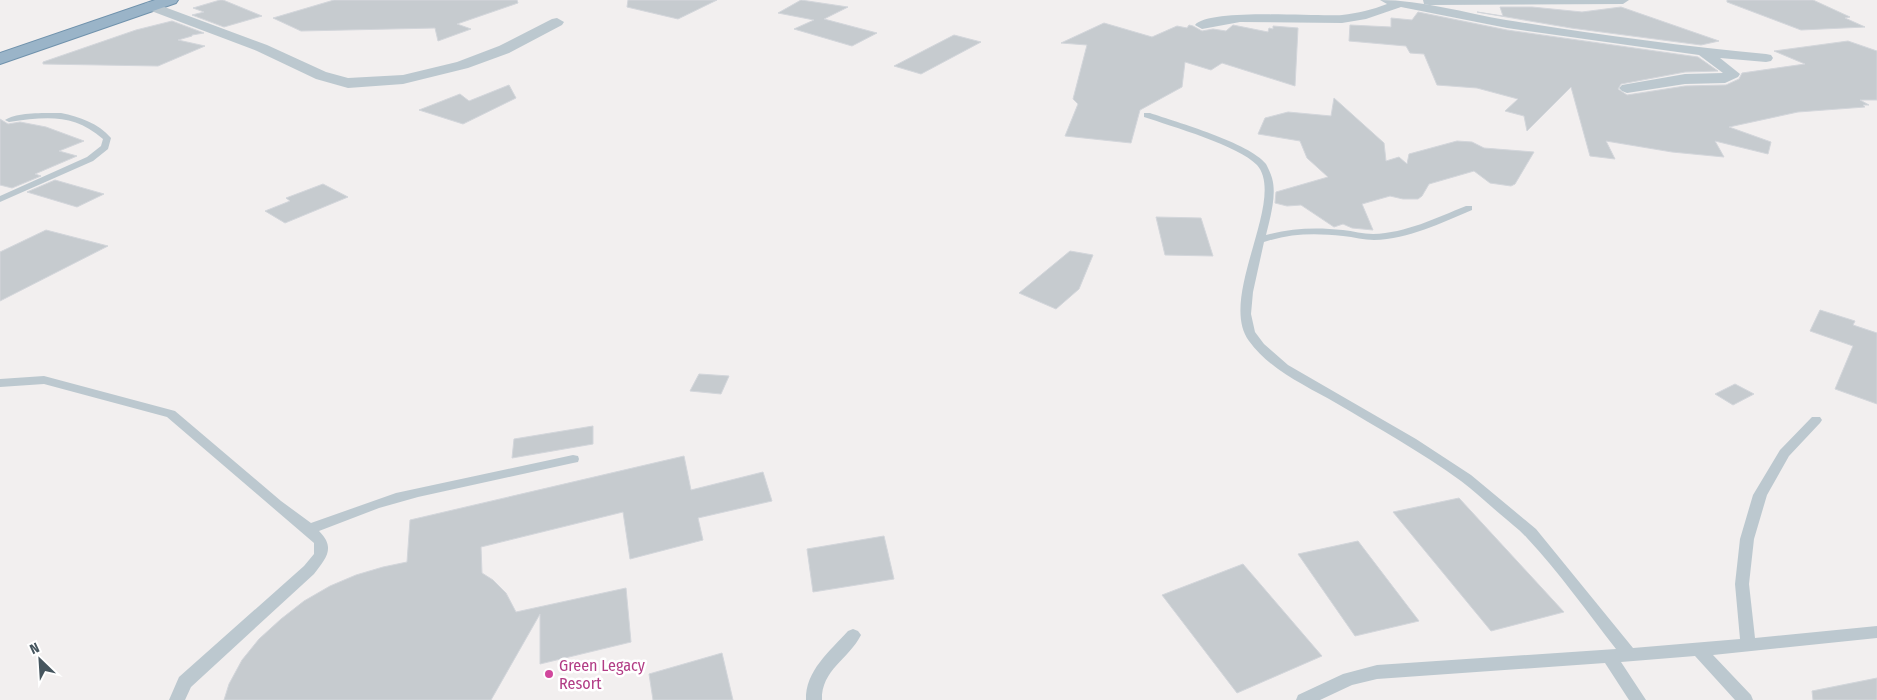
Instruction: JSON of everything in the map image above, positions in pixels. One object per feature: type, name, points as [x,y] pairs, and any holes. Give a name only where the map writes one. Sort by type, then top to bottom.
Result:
[{"type":"highway","points":[[0,46],[133,0]]},
{"type":"highway","points":[[0,59],[170,0]]},
{"type":"highway","points":[[84,16],[108,20]]},
{"type":"street","points":[[1386,0],[1403,2],[1623,0]]},
{"type":"street","points":[[1202,26],[1239,18],[1315,20],[1353,18],[1387,10],[1403,2],[1465,18],[1702,52],[1766,58]]},
{"type":"street","points":[[151,6],[278,55],[326,78],[348,82],[377,82],[416,76],[460,65],[496,53],[557,22]]},
{"type":"street","points":[[1627,88],[1685,79],[1725,78],[1734,74],[1702,52]]},
{"type":"lane","points":[[0,199],[90,159],[105,147],[107,138],[96,127],[71,117],[44,114],[9,120]]},
{"type":"lane","points":[[1147,115],[1245,151],[1262,164],[1268,177],[1268,199],[1245,303],[1250,333],[1266,352],[1284,368],[1412,442],[1466,478],[1531,533],[1630,655]]},
{"type":"lane","points":[[1259,241],[1278,233],[1298,230],[1371,237],[1392,235],[1414,231],[1468,208]]},
{"type":"lane","points":[[0,382],[44,380],[171,414],[276,504],[309,529],[320,541],[320,555],[316,562],[185,682],[177,700]]},
{"type":"lane","points":[[1748,645],[1742,584],[1747,539],[1760,495],[1784,454],[1816,420]]},
{"type":"lane","points":[[309,529],[362,508],[396,498],[573,459]]},
{"type":"lane","points":[[1304,700],[1349,678],[1377,672],[1699,650],[1877,632]]},
{"type":"lane","points":[[814,700],[813,694],[819,675],[853,635]]},
{"type":"lane","points":[[1699,650],[1745,700]]},
{"type":"lane","points":[[1609,657],[1638,700]]},
{"type":"building","points":[[220,0],[262,16],[224,27],[192,15],[204,12],[193,8]]},
{"type":"building","points":[[334,0],[517,0],[518,3],[457,24],[471,29],[438,41],[435,28],[301,31],[273,18]]},
{"type":"building","points":[[628,0],[717,0],[678,19],[627,7]]},
{"type":"building","points":[[801,0],[848,7],[824,19],[877,33],[852,46],[794,29],[814,20],[778,13]]},
{"type":"building","points":[[1727,0],[1813,0],[1850,17],[1845,18],[1865,27],[1801,30],[1727,2]]},
{"type":"building","points":[[1500,7],[1532,7],[1582,12],[1621,7],[1719,41],[1701,45],[1571,28],[1477,12],[1503,16]]},
{"type":"building","points":[[1418,12],[1507,30],[1698,57],[1718,71],[1685,72],[1621,84],[1618,89],[1627,95],[1685,86],[1726,85],[1739,79],[1742,73],[1805,64],[1774,51],[1848,41],[1877,51],[1877,100],[1860,100],[1869,105],[1863,105],[1865,107],[1798,112],[1729,127],[1771,142],[1768,154],[1715,141],[1724,157],[1672,152],[1606,141],[1615,159],[1590,156],[1571,87],[1527,131],[1524,116],[1505,111],[1518,99],[1477,88],[1437,85],[1424,54],[1410,53],[1406,46],[1349,41],[1350,25],[1391,27],[1391,18],[1412,20]]},
{"type":"building","points":[[172,21],[204,33],[178,40],[205,46],[158,66],[43,64],[43,62],[136,30]]},
{"type":"building","points":[[1104,23],[1152,37],[1177,26],[1187,28],[1189,25],[1202,31],[1213,29],[1226,31],[1233,25],[1268,32],[1269,28],[1273,29],[1273,26],[1298,28],[1295,86],[1222,63],[1211,70],[1185,62],[1182,87],[1140,110],[1131,143],[1065,136],[1078,104],[1073,99],[1087,45],[1061,43]]},
{"type":"building","points":[[954,35],[981,42],[921,74],[894,66]]},
{"type":"building","points":[[509,85],[516,98],[463,124],[419,110],[460,94],[469,101]]},
{"type":"building","points":[[1334,98],[1384,143],[1386,161],[1399,157],[1407,164],[1409,154],[1457,141],[1472,142],[1484,148],[1534,152],[1515,184],[1511,186],[1490,183],[1474,171],[1429,184],[1418,199],[1403,199],[1390,196],[1362,204],[1373,230],[1352,228],[1343,224],[1334,227],[1301,205],[1287,206],[1275,203],[1276,192],[1328,177],[1307,158],[1300,141],[1258,134],[1265,118],[1288,112],[1331,116]]},
{"type":"building","points":[[0,119],[8,124],[20,122],[46,127],[84,141],[59,151],[77,156],[35,174],[41,176],[12,188],[0,185]]},
{"type":"building","points":[[55,180],[104,194],[77,207],[27,192]]},
{"type":"building","points":[[323,184],[348,197],[285,223],[265,211],[290,201],[286,198]]},
{"type":"building","points":[[1156,217],[1201,218],[1213,256],[1165,255]]},
{"type":"building","points":[[46,230],[108,246],[0,301],[0,252]]},
{"type":"building","points":[[1070,251],[1093,255],[1079,289],[1056,309],[1019,293]]},
{"type":"building","points":[[1820,310],[1855,321],[1853,325],[1877,333],[1877,404],[1835,389],[1853,346],[1810,331]]},
{"type":"building","points":[[699,374],[729,376],[721,394],[690,391]]},
{"type":"building","points":[[1735,384],[1754,394],[1733,405],[1715,394]]},
{"type":"building","points":[[593,426],[593,444],[512,458],[514,439]]},
{"type":"building","points":[[684,456],[691,490],[763,472],[772,501],[698,518],[703,540],[630,559],[623,512],[481,547],[482,573],[493,580],[506,593],[516,612],[626,588],[631,642],[540,664],[540,614],[491,700],[224,700],[229,684],[242,660],[259,639],[304,601],[330,586],[356,575],[407,562],[410,520]]},
{"type":"building","points":[[1459,498],[1564,612],[1491,631],[1393,512]]},
{"type":"building","points":[[884,536],[894,579],[813,592],[807,549]]},
{"type":"building","points":[[1358,541],[1419,621],[1355,636],[1298,554]]},
{"type":"building","points":[[1243,564],[1322,656],[1237,693],[1162,595]]},
{"type":"building","points":[[722,653],[733,700],[653,700],[649,674]]},
{"type":"building","points":[[1877,678],[1877,700],[1813,700],[1812,691]]},
{"type":"place","name":"Green Legacy Resort","points":[[549,674]]}]
